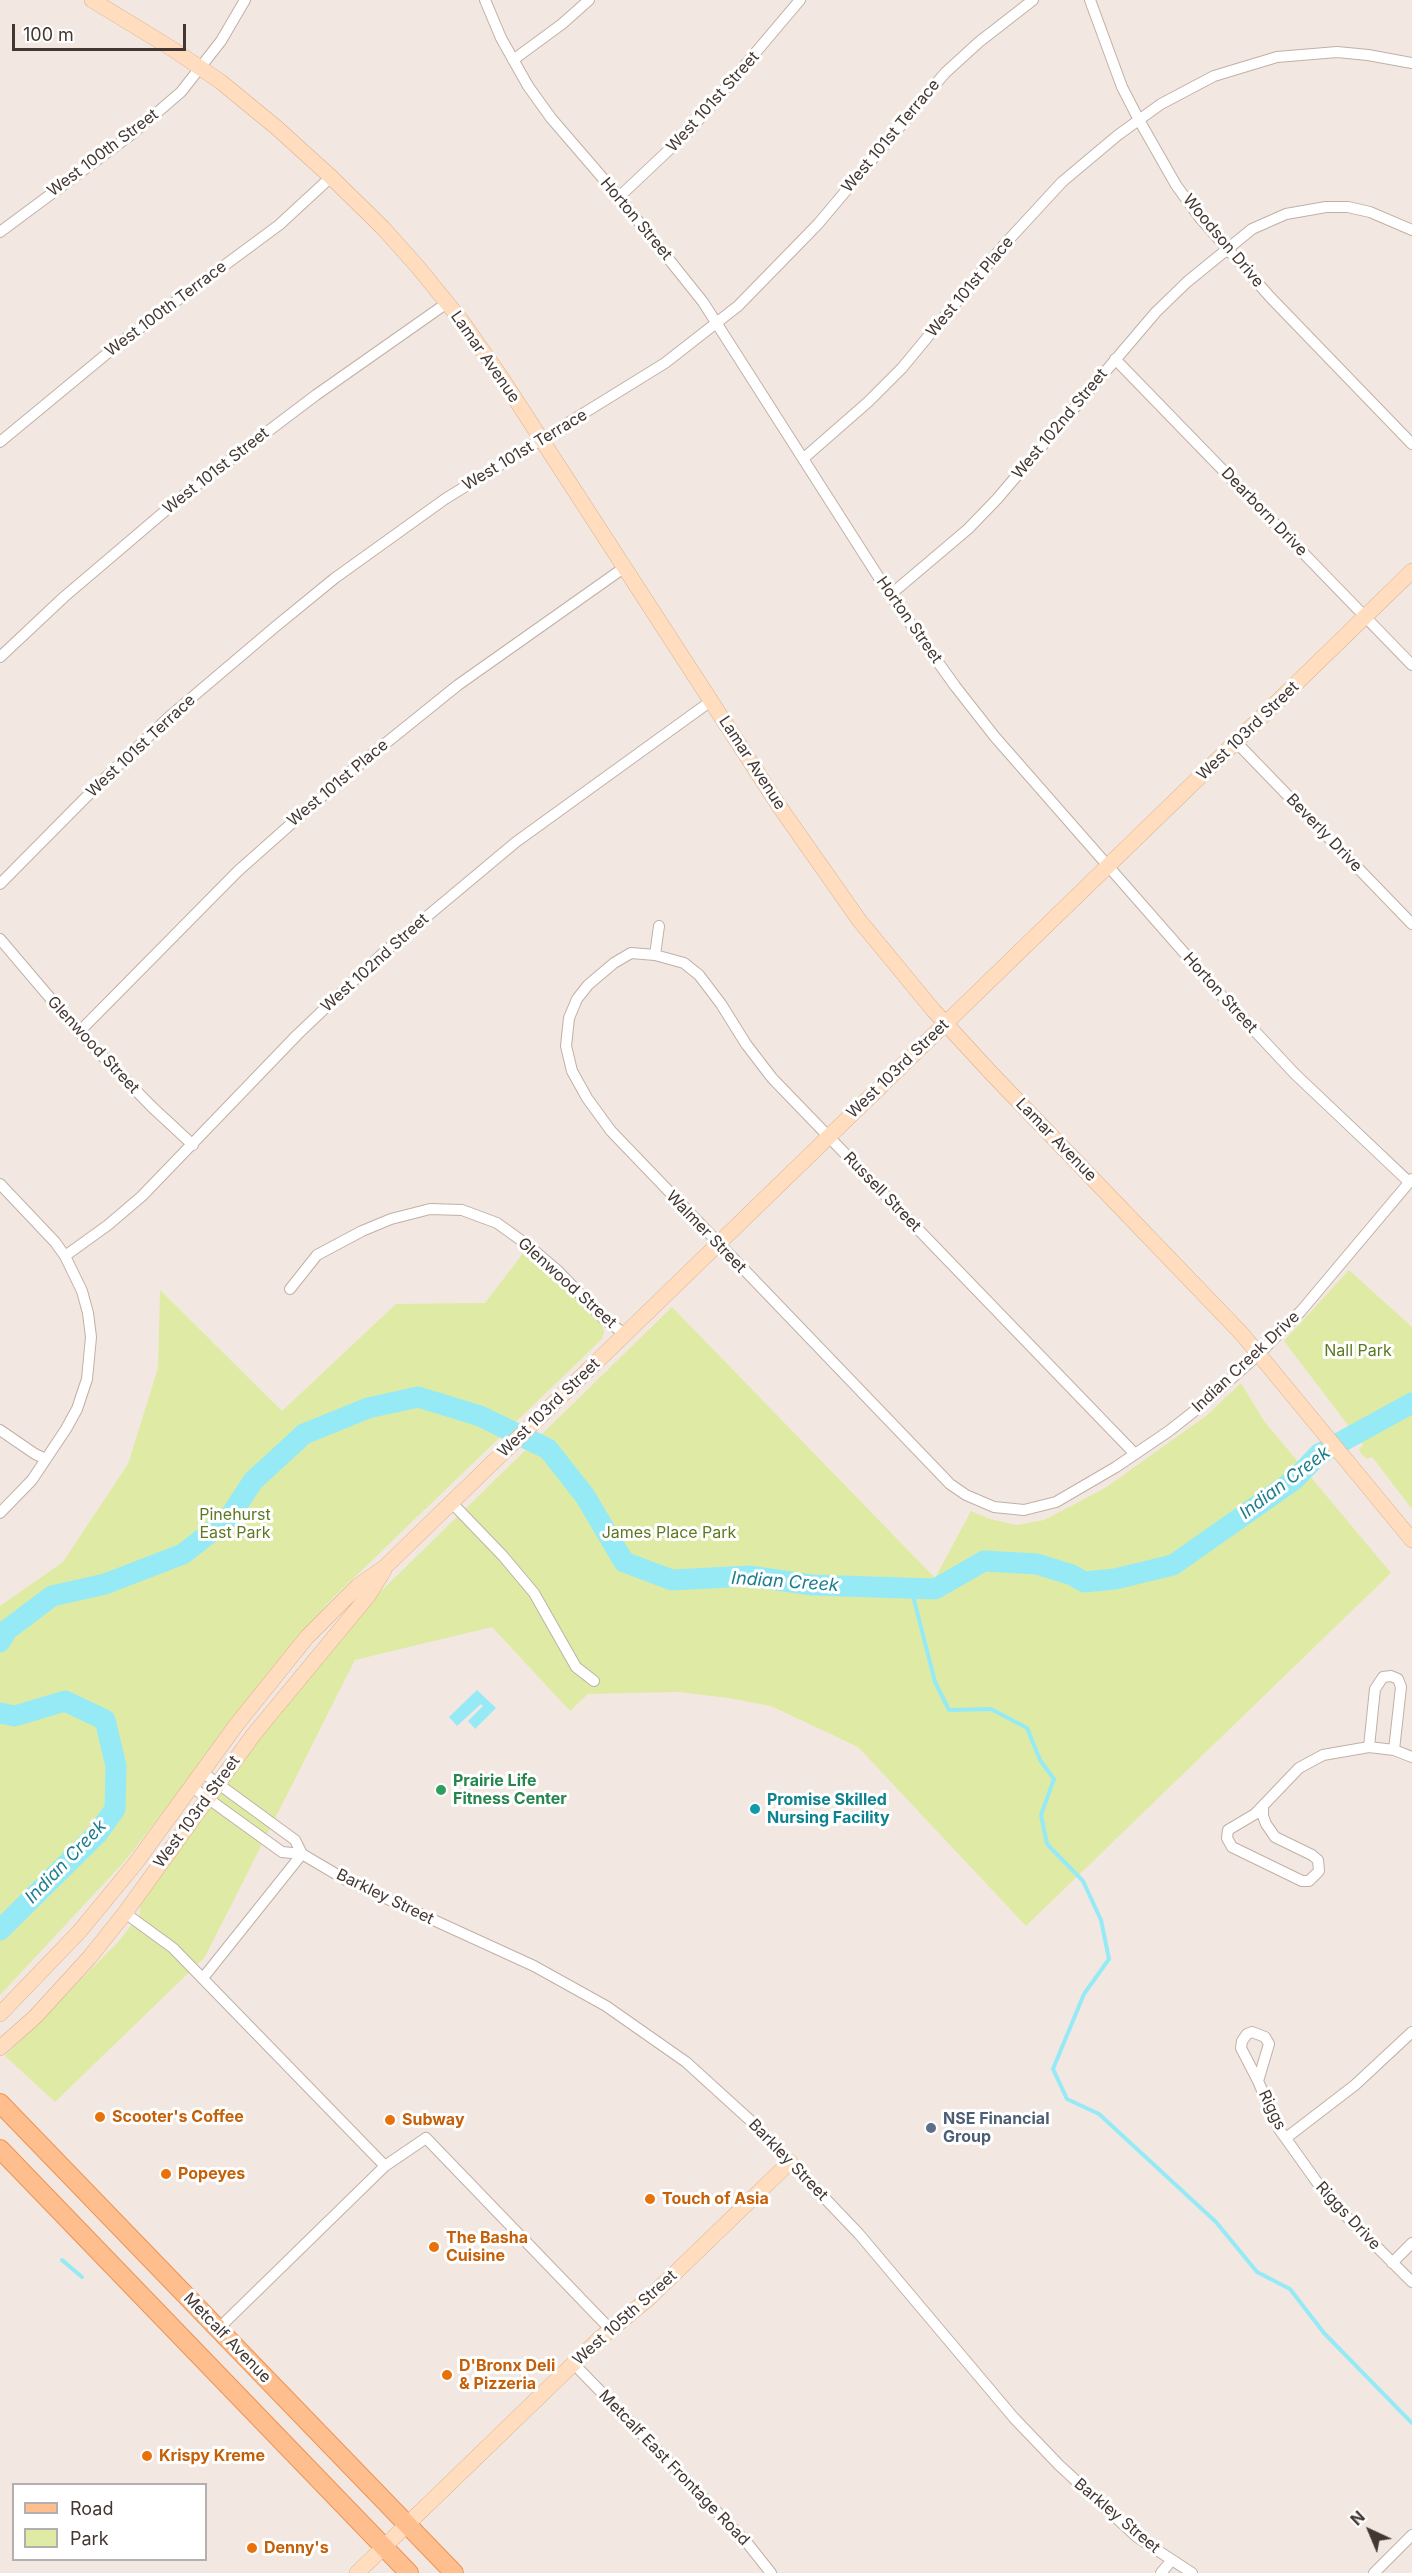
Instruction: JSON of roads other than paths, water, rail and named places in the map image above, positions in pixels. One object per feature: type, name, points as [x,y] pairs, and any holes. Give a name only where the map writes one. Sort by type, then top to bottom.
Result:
[{"type":"main road","name":"Lamar Avenue","points":[[92,0],[134,24],[201,68],[278,128],[383,228],[447,303],[501,377],[818,864],[872,936],[945,1023],[1224,1313],[1306,1409],[1412,1540]]},
{"type":"main road","name":"West 103rd Street","points":[[0,2014],[79,1932],[154,1840],[252,1705],[307,1637],[358,1586],[385,1568],[1412,572]]},
{"type":"main road","name":"West 103rd Street","points":[[0,2048],[62,1989],[125,1913],[277,1704],[368,1596],[385,1568]]},
{"type":"main road","name":"Metcalf Avenue","points":[[0,2103],[453,2573]]},
{"type":"main road","name":"Metcalf Avenue","points":[[0,2149],[409,2573]]},
{"type":"main road","name":"West 105th Street","points":[[357,2573],[574,2364],[648,2299],[790,2162]]},
{"type":"street","name":"West 100th Street","points":[[0,232],[132,134],[181,92],[221,41],[245,0]]},
{"type":"street","name":"Horton Street","points":[[485,0],[513,60],[551,118],[620,197],[681,272],[717,322],[891,595],[928,649],[995,737],[1222,996],[1295,1074],[1411,1181]]},
{"type":"street","points":[[513,60],[562,24],[589,0]]},
{"type":"street","name":"West 101st Street","points":[[620,197],[691,129],[800,0]]},
{"type":"street","name":"West 101st Terrace","points":[[0,884],[129,755],[275,627],[407,526],[501,463],[656,369],[717,322],[772,273],[818,224],[945,73],[979,42],[1033,0]]},
{"type":"street","name":"Woodson Drive","points":[[1090,0],[1122,87],[1176,185],[1226,249],[1412,444]]},
{"type":"street","name":"West 101st Place","points":[[804,458],[861,409],[902,368],[1017,231],[1062,183],[1094,154],[1161,104],[1214,76],[1277,57],[1337,52],[1412,63]]},
{"type":"street","name":"West 100th Terrace","points":[[0,442],[121,342],[279,225],[332,177]]},
{"type":"street","name":"West 102nd Street","points":[[891,595],[968,529],[997,499],[1156,312],[1226,249],[1252,230],[1273,218],[1300,210],[1348,207],[1370,212],[1412,230]]},
{"type":"street","name":"West 101st Street","points":[[0,657],[64,597],[221,465],[447,303]]},
{"type":"street","name":"Dearborn Drive","points":[[1115,359],[1412,665]]},
{"type":"street","name":"West 101st Place","points":[[79,1032],[238,871],[345,776],[458,685],[625,567]]},
{"type":"street","name":"West 102nd Street","points":[[65,1256],[108,1225],[142,1196],[297,1035],[382,954],[436,907],[571,801],[711,701]]},
{"type":"street","name":"Beverly Drive","points":[[1236,742],[1412,924]]},
{"type":"street","points":[[655,955],[659,926]]},
{"type":"street","name":"Glenwood Street","points":[[0,939],[79,1032],[137,1092],[194,1144]]},
{"type":"street","name":"Walmer Street","points":[[655,955],[631,953],[614,963],[588,985],[577,999],[569,1018],[566,1046],[572,1071],[587,1098],[611,1131],[718,1244],[950,1484],[975,1500]]},
{"type":"street","name":"Russell Street","points":[[655,955],[684,963],[706,983],[746,1044],[772,1078],[1135,1454]]},
{"type":"street","name":"Indian Creek Drive","points":[[975,1500],[994,1507],[1013,1510],[1037,1508],[1056,1502],[1135,1454],[1197,1410],[1302,1311],[1411,1181]]},
{"type":"street","points":[[0,1184],[65,1256],[75,1272],[88,1313],[91,1355],[87,1379],[76,1409],[46,1459],[19,1496],[0,1513]]},
{"type":"street","name":"Glenwood Street","points":[[290,1289],[298,1276],[317,1255],[362,1231],[391,1219],[430,1209],[462,1210],[497,1223],[521,1240],[557,1270],[604,1318],[625,1334]]},
{"type":"street","points":[[0,1430],[46,1459]]},
{"type":"street","points":[[452,1502],[534,1593],[576,1667],[594,1681]]},
{"type":"street","points":[[1369,1747],[1375,1689],[1383,1677],[1391,1676],[1398,1679],[1401,1687],[1394,1750]]},
{"type":"street","points":[[1263,1806],[1266,1824],[1275,1837],[1318,1860],[1319,1871],[1313,1879],[1302,1881],[1232,1847],[1227,1838],[1228,1830],[1245,1821],[1263,1806],[1286,1780],[1310,1761],[1335,1751],[1369,1747],[1394,1750],[1412,1757]]},
{"type":"street","name":"Barkley Street","points":[[202,1772],[296,1840],[302,1854]]},
{"type":"street","name":"Barkley Street","points":[[192,1786],[282,1852],[302,1854],[346,1880],[534,1966],[606,2006],[686,2062],[752,2122],[859,2234],[1029,2435],[1105,2510],[1137,2537],[1192,2573]]},
{"type":"street","points":[[203,1978],[302,1854]]},
{"type":"street","points":[[125,1913],[173,1948],[385,2166]]},
{"type":"street","points":[[1286,2138],[1355,2085],[1412,2032]]},
{"type":"street","name":"Riggs","points":[[1258,2081],[1271,2113],[1286,2138]]},
{"type":"street","points":[[218,2329],[385,2166],[426,2138],[611,2330]]},
{"type":"street","name":"Riggs Drive","points":[[1286,2138],[1329,2199],[1412,2282]]},
{"type":"street","name":"Riggs Drive","points":[[1392,2263],[1412,2243]]},
{"type":"street","name":"Metcalf East Frontage Road","points":[[574,2364],[748,2544],[771,2573]]},
{"type":"street","points":[[1374,2573],[1412,2535]]},
{"type":"street","points":[[1161,2573],[1171,2561]]},
{"type":"water","points":[[477,1690],[496,1708],[475,1729],[468,1721],[483,1706],[481,1704],[457,1726],[449,1717]]},
{"type":"waterway","name":"Indian Creek","points":[[0,1642],[7,1630],[52,1596],[105,1584],[183,1554],[229,1518],[253,1481],[304,1434],[368,1408],[418,1397],[480,1416],[548,1449],[585,1496],[624,1562],[672,1580],[749,1576],[812,1585],[935,1589],[984,1561],[1037,1564],[1072,1575],[1084,1582],[1115,1579],[1173,1565],[1294,1480],[1319,1454],[1412,1403]]},
{"type":"waterway","points":[[911,1588],[935,1682],[949,1710],[991,1709],[1027,1728],[1040,1760],[1054,1779],[1041,1815],[1047,1844],[1083,1881],[1101,1920],[1109,1959],[1084,1994],[1053,2069],[1067,2099],[1099,2114],[1216,2222],[1257,2272],[1290,2289],[1324,2333],[1412,2423]]},
{"type":"waterway","name":"Indian Creek","points":[[0,1713],[15,1716],[65,1701],[105,1720],[116,1766],[115,1809],[97,1834],[0,1930]]},
{"type":"waterway","points":[[62,2260],[82,2277]]},
{"type":"place","name":"Prairie Life Fitness Center","points":[[441,1790]]},
{"type":"place","name":"Promise Skilled Nursing Facility","points":[[755,1809]]},
{"type":"place","name":"Scooter's Coffee","points":[[100,2117]]},
{"type":"place","name":"Subway","points":[[390,2120]]},
{"type":"place","name":"NSE Financial Group","points":[[931,2128]]},
{"type":"place","name":"Popeyes","points":[[166,2174]]},
{"type":"place","name":"Touch of Asia","points":[[650,2199]]},
{"type":"place","name":"The Basha Cuisine","points":[[434,2247]]},
{"type":"place","name":"D'Bronx Deli & Pizzeria","points":[[447,2375]]},
{"type":"place","name":"Krispy Kreme","points":[[147,2456]]},
{"type":"place","name":"Denny's","points":[[252,2548]]},
{"type":"park label","name":"Nall Park","points":[[1358,1351]]},
{"type":"park label","name":"Pinehurst East Park","points":[[235,1524]]},
{"type":"park label","name":"James Place Park","points":[[669,1533]]}]
